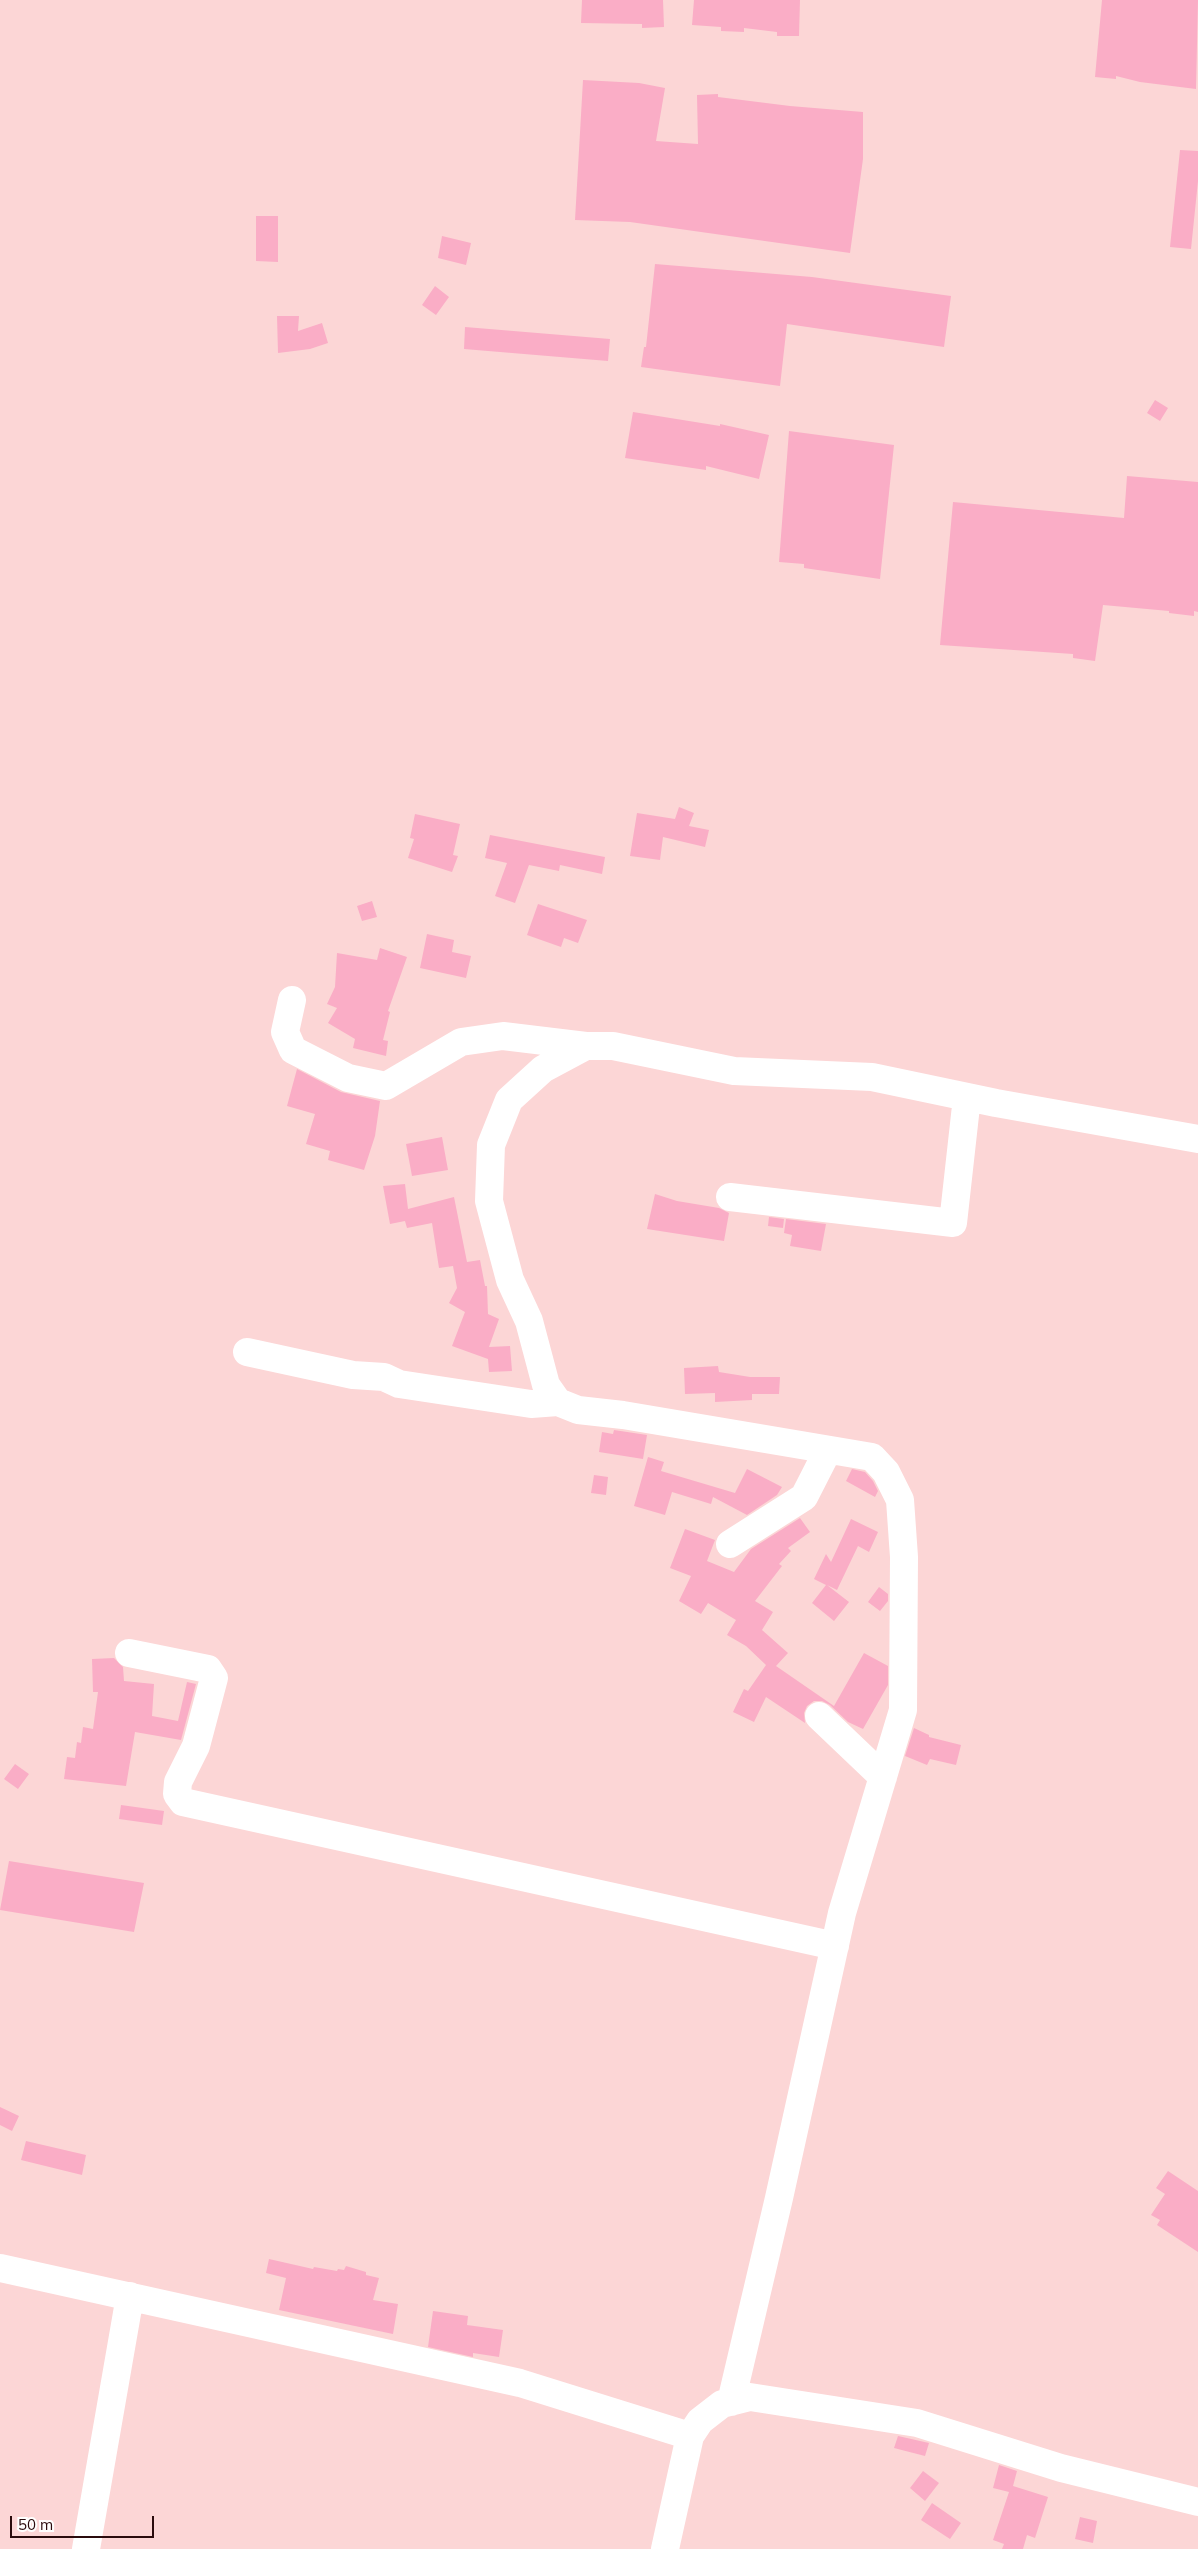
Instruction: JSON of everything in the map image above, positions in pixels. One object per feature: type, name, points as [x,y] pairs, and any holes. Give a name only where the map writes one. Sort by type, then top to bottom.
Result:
[{"type":"street","points":[[292,1000],[286,1032],[293,1050],[348,1078],[386,1086],[460,1042],[503,1036],[586,1046],[613,1046],[734,1071],[872,1076],[968,1097],[1198,1139]]},
{"type":"street","points":[[558,1402],[546,1385],[529,1322],[510,1280],[489,1201],[491,1145],[509,1100],[543,1070],[586,1046]]},
{"type":"street","points":[[730,1196],[953,1223],[968,1097]]},
{"type":"street","points":[[247,1352],[353,1375],[384,1377],[399,1384],[531,1404],[558,1402],[578,1410],[623,1415],[872,1457],[886,1472],[900,1500],[904,1557],[902,1710],[842,1913],[779,2198],[731,2402]]},
{"type":"street","points":[[730,1544],[804,1497],[828,1450]]},
{"type":"street","points":[[130,1653],[208,1669],[214,1678],[196,1746],[178,1782],[177,1794],[183,1802],[835,1946]]},
{"type":"street","points":[[819,1716],[883,1777]]},
{"type":"street","points":[[0,2268],[520,2383],[690,2436]]},
{"type":"street","points":[[86,2549],[130,2296]]},
{"type":"street","points":[[665,2549],[690,2436],[700,2421],[722,2404],[750,2397],[917,2423],[1061,2468],[1198,2502]]},
{"type":"building","points":[[582,0],[663,0],[664,27],[642,28],[642,24],[581,23]]},
{"type":"building","points":[[694,0],[800,0],[799,36],[777,36],[777,32],[744,28],[744,32],[721,31],[721,27],[692,25]]},
{"type":"building","points":[[1102,0],[1198,0],[1196,89],[1140,82],[1116,76],[1116,79],[1095,77]]},
{"type":"building","points":[[583,80],[639,83],[665,88],[656,141],[698,144],[697,95],[718,94],[718,97],[790,106],[863,112],[863,159],[850,253],[630,222],[575,220]]},
{"type":"building","points":[[1180,150],[1198,151],[1198,181],[1191,249],[1170,247]]},
{"type":"building","points":[[256,216],[278,216],[278,262],[256,261]]},
{"type":"building","points":[[442,236],[471,243],[466,265],[438,258]]},
{"type":"building","points":[[655,264],[812,277],[951,296],[944,347],[787,324],[780,386],[641,367],[644,347],[646,347]]},
{"type":"building","points":[[435,286],[449,297],[436,315],[422,305]]},
{"type":"building","points":[[277,316],[299,316],[298,331],[322,323],[328,343],[310,349],[278,353]]},
{"type":"building","points":[[465,327],[610,339],[608,361],[464,349]]},
{"type":"building","points":[[1155,400],[1168,408],[1160,421],[1147,413]]},
{"type":"building","points":[[633,412],[720,426],[720,424],[769,435],[759,479],[706,466],[706,470],[625,458]]},
{"type":"building","points":[[789,431],[894,445],[880,579],[804,568],[804,564],[779,562]]},
{"type":"building","points":[[1127,476],[1198,482],[1198,612],[1194,611],[1194,616],[1169,613],[1169,611],[1103,605],[1095,661],[1073,658],[1073,654],[940,645],[953,502],[1124,518]]},
{"type":"building","points":[[679,807],[694,813],[689,826],[709,830],[705,847],[663,837],[660,860],[630,856],[637,813],[675,819]]},
{"type":"building","points":[[415,814],[460,824],[453,855],[458,856],[452,872],[408,858],[414,839],[410,838]]},
{"type":"building","points":[[490,835],[605,857],[602,874],[560,865],[559,871],[529,865],[515,903],[495,896],[507,863],[485,858]]},
{"type":"building","points":[[372,901],[377,917],[362,921],[357,906]]},
{"type":"building","points":[[538,904],[587,920],[578,943],[564,938],[561,947],[527,935]]},
{"type":"building","points":[[427,934],[454,940],[452,952],[471,956],[466,978],[420,968]]},
{"type":"building","points":[[380,948],[407,957],[388,1011],[390,1012],[383,1040],[388,1041],[386,1056],[353,1048],[355,1039],[328,1023],[337,1008],[327,1004],[335,987],[337,953],[377,960]]},
{"type":"building","points":[[297,1069],[341,1092],[380,1101],[375,1136],[364,1170],[328,1160],[330,1151],[306,1144],[315,1114],[287,1106]]},
{"type":"building","points":[[442,1137],[448,1170],[412,1176],[406,1144]]},
{"type":"building","points":[[405,1184],[408,1209],[454,1197],[467,1262],[480,1260],[485,1286],[487,1286],[488,1314],[499,1319],[489,1347],[510,1346],[512,1371],[489,1372],[488,1359],[452,1346],[465,1312],[449,1303],[457,1288],[453,1266],[439,1268],[432,1223],[407,1228],[405,1221],[390,1224],[383,1186]]},
{"type":"building","points":[[655,1194],[677,1201],[719,1208],[729,1213],[724,1241],[647,1229]]},
{"type":"building","points":[[769,1217],[784,1219],[783,1228],[768,1226]]},
{"type":"building","points":[[786,1219],[826,1224],[821,1251],[790,1246],[792,1235],[784,1233]]},
{"type":"building","points":[[718,1366],[719,1372],[750,1377],[780,1377],[779,1394],[752,1394],[752,1400],[715,1402],[715,1393],[685,1394],[684,1368]]},
{"type":"building","points":[[614,1430],[647,1435],[643,1459],[599,1452],[602,1432],[613,1434]]},
{"type":"building","points":[[648,1457],[664,1462],[661,1471],[735,1493],[747,1469],[782,1487],[777,1495],[747,1515],[713,1497],[711,1504],[672,1492],[665,1515],[634,1506]]},
{"type":"building","points":[[852,1469],[865,1472],[873,1481],[878,1491],[875,1497],[846,1481]]},
{"type":"building","points":[[594,1475],[608,1477],[606,1495],[591,1493]]},
{"type":"building","points":[[800,1518],[810,1532],[788,1548],[791,1551],[779,1564],[782,1566],[755,1601],[773,1612],[762,1630],[788,1653],[776,1666],[834,1706],[864,1653],[888,1666],[888,1685],[863,1729],[848,1722],[830,1705],[822,1701],[814,1701],[807,1706],[804,1713],[805,1723],[766,1697],[754,1722],[733,1712],[744,1689],[748,1691],[766,1665],[746,1646],[727,1635],[736,1620],[708,1603],[701,1614],[679,1601],[691,1576],[670,1568],[685,1529],[715,1540],[707,1561],[734,1572],[751,1549]]},
{"type":"building","points":[[851,1519],[878,1532],[869,1552],[858,1546],[837,1590],[827,1585],[849,1602],[834,1621],[812,1603],[826,1585],[814,1579],[826,1554],[831,1562]]},
{"type":"building","points":[[879,1587],[888,1594],[888,1601],[880,1611],[868,1602]]},
{"type":"building","points":[[114,1658],[123,1667],[124,1681],[154,1684],[152,1716],[178,1721],[187,1682],[196,1684],[181,1740],[135,1732],[126,1786],[64,1779],[67,1757],[75,1758],[77,1742],[81,1743],[83,1727],[93,1729],[98,1692],[93,1692],[92,1659]]},
{"type":"building","points":[[914,1728],[929,1735],[929,1737],[961,1745],[956,1765],[930,1759],[927,1765],[905,1756]]},
{"type":"building","points":[[15,1764],[29,1774],[18,1789],[4,1779]]},
{"type":"building","points":[[121,1805],[164,1811],[162,1825],[119,1819]]},
{"type":"building","points":[[9,1861],[144,1883],[134,1932],[0,1910]]},
{"type":"building","points":[[0,2107],[19,2116],[12,2131],[0,2125]]},
{"type":"building","points":[[26,2141],[86,2155],[82,2175],[21,2160]]},
{"type":"building","points":[[1168,2171],[1198,2191],[1198,2252],[1157,2225],[1160,2220],[1151,2215],[1165,2194],[1156,2188]]},
{"type":"building","points":[[269,2259],[313,2269],[314,2267],[337,2271],[338,2269],[344,2270],[346,2266],[366,2272],[366,2275],[379,2278],[373,2300],[398,2304],[393,2334],[279,2310],[286,2278],[266,2273]]},
{"type":"building","points":[[433,2311],[468,2316],[467,2325],[503,2330],[499,2357],[473,2353],[473,2357],[428,2347]]},
{"type":"building","points":[[898,2436],[929,2443],[925,2456],[894,2448]]},
{"type":"building","points":[[999,2465],[1017,2471],[1013,2486],[1048,2497],[1035,2538],[1027,2535],[1023,2549],[1002,2549],[1004,2544],[993,2540],[1009,2492],[993,2488]]},
{"type":"building","points":[[923,2471],[939,2483],[925,2501],[910,2488]]},
{"type":"building","points":[[932,2503],[961,2523],[950,2539],[921,2520]]},
{"type":"building","points":[[1080,2517],[1097,2521],[1093,2543],[1075,2539]]}]
